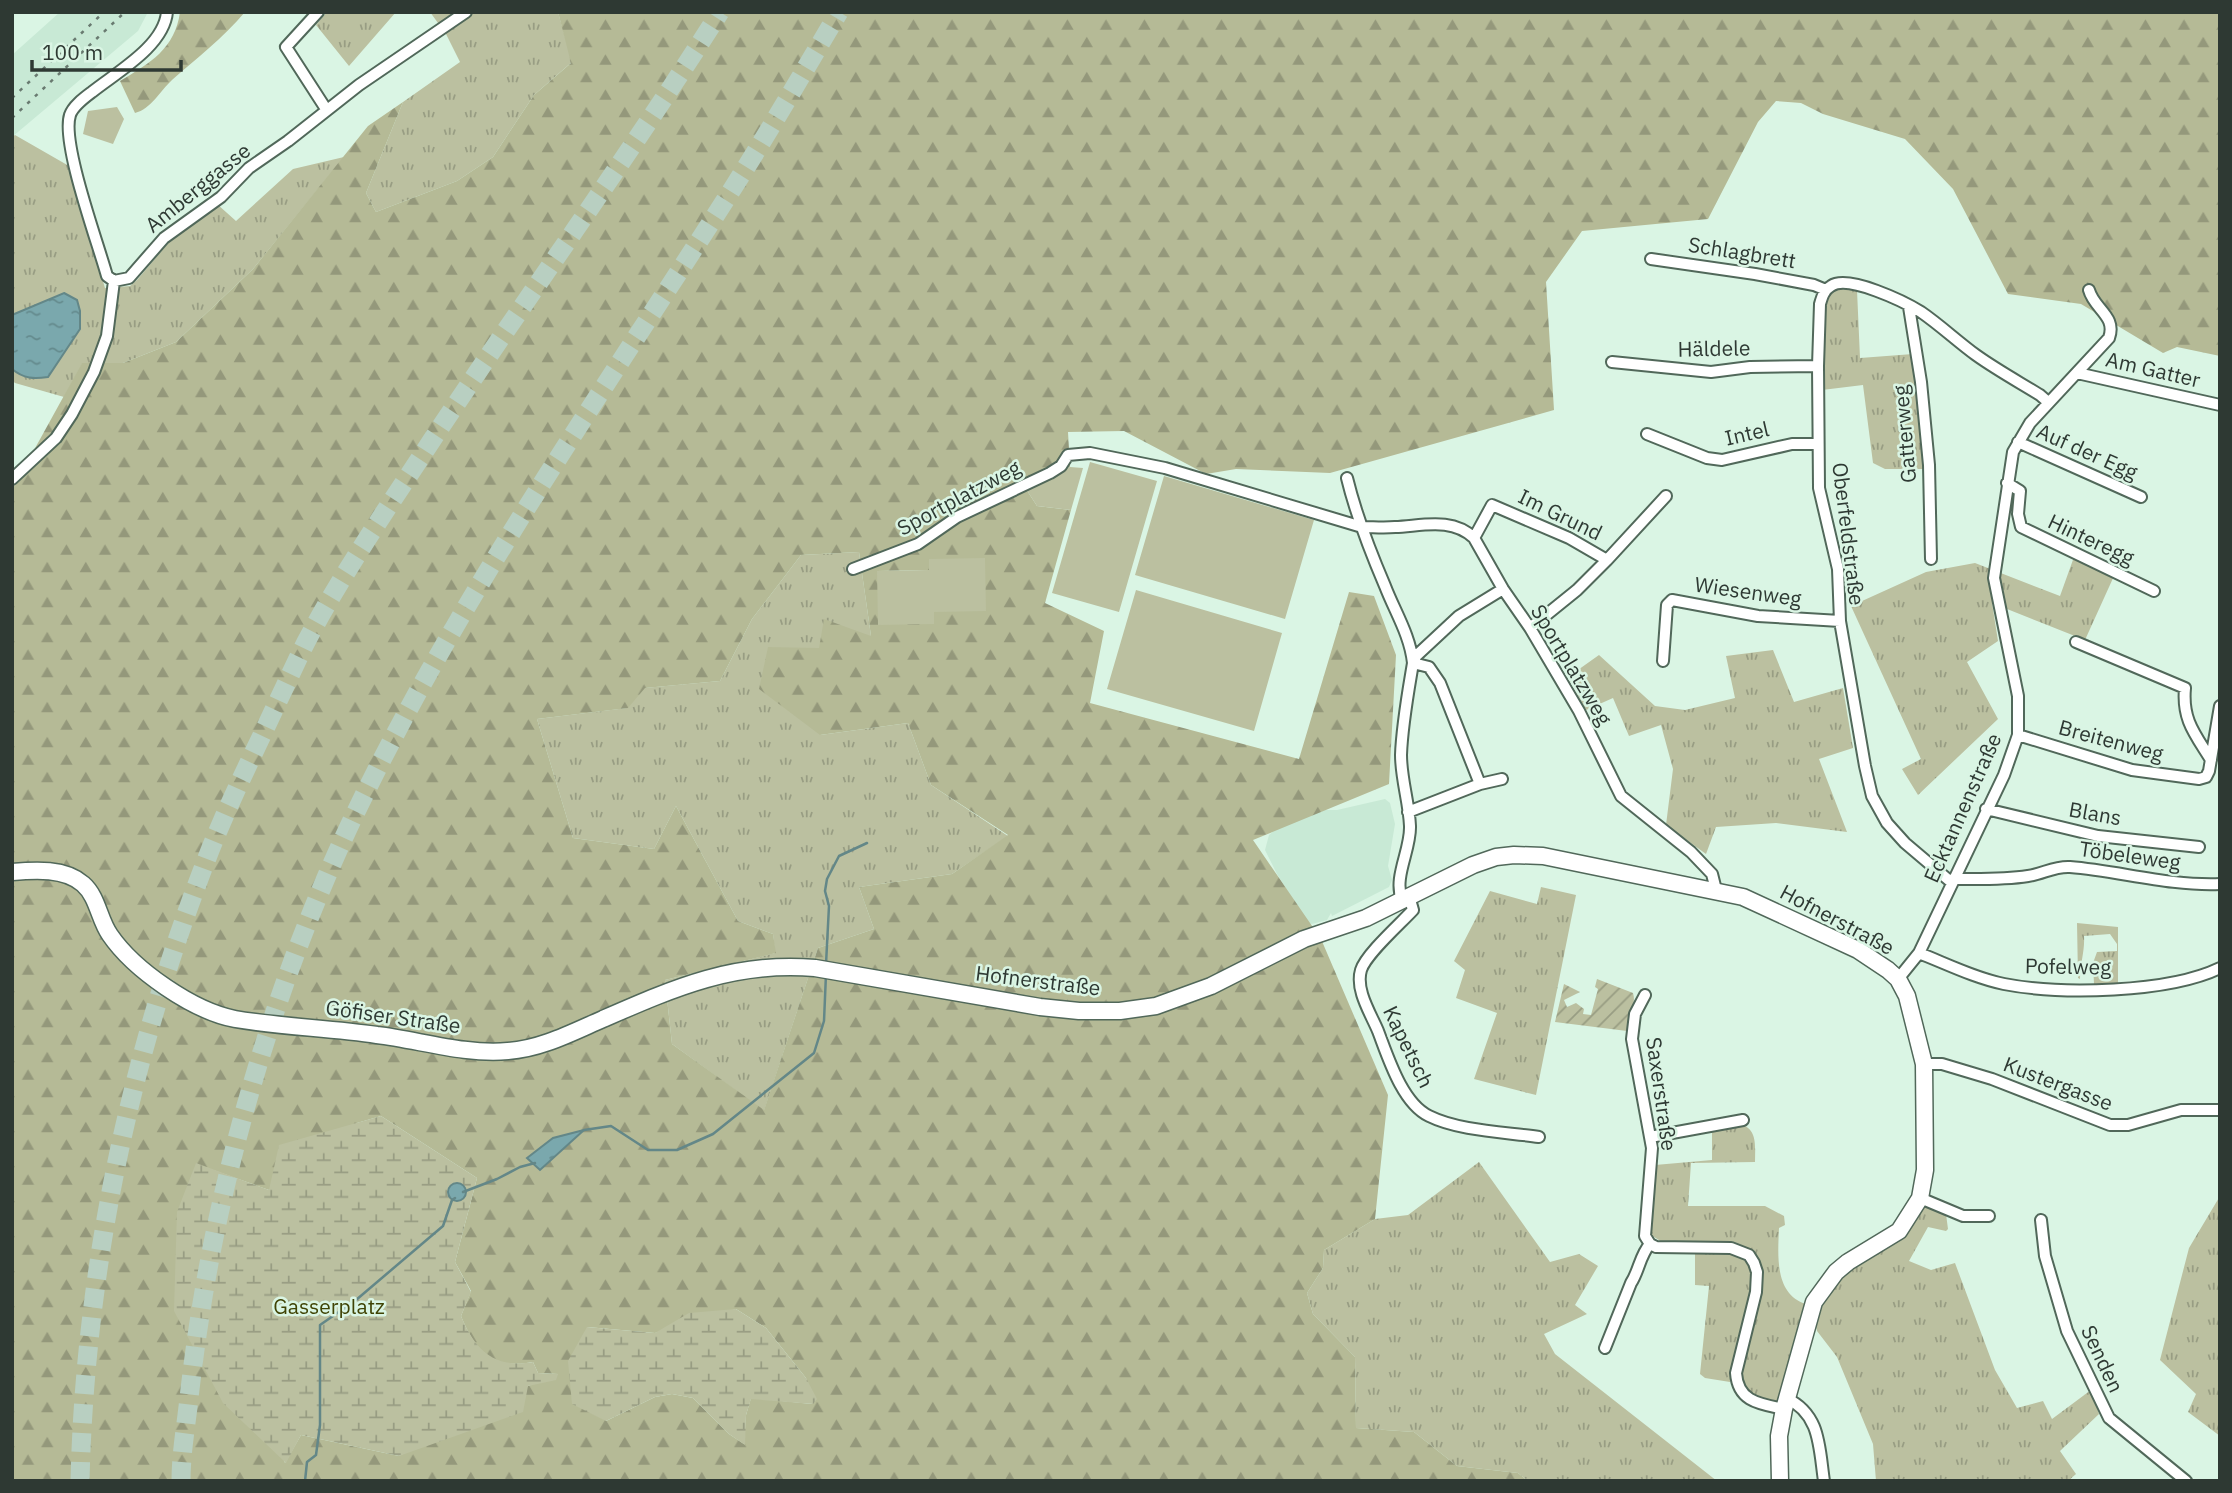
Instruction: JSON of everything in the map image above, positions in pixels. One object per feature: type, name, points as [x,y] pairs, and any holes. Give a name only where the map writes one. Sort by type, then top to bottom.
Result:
[{"type":"main road","name":"Hofnerstraße","points":[[815,968],[1040,1007],[1120,1011],[1156,1006],[1188,996],[1287,947],[1323,940],[1342,927],[1473,865],[1496,857],[1514,855],[1543,856],[1716,890],[1761,904],[1858,950],[1898,979],[1907,996],[1924,1064],[1924,1170],[1920,1198],[1899,1231],[1848,1262],[1825,1285],[1814,1302],[1785,1404],[1779,1436],[1780,1481]]},
{"type":"main road","name":"Göfiser Straße","points":[[12,872],[46,871],[71,877],[82,883],[91,893],[105,927],[122,950],[176,993],[212,1012],[247,1020],[475,1050],[509,1051],[559,1038],[671,989],[707,977],[784,965],[815,968]]},
{"type":"street","points":[[12,479],[56,438],[72,414],[94,372],[107,336],[114,281],[107,276],[74,165],[69,135],[71,112],[84,98],[151,45],[163,30],[167,12]]},
{"type":"street","points":[[318,12],[286,47],[326,109]]},
{"type":"street","name":"Amberggasse","points":[[114,281],[129,278],[163,238],[221,197],[249,168],[288,141],[326,109],[467,12]]},
{"type":"street","name":"Schlagbrett","points":[[1651,259],[1742,271],[1814,285],[1826,290]]},
{"type":"street","points":[[1826,290],[1832,285],[1850,284],[1890,297],[1921,312],[1979,357],[2048,402]]},
{"type":"street","name":"Oberfeldstraße","points":[[1826,290],[1820,304],[1819,488],[1838,569],[1840,621],[1872,796],[1887,823],[1905,843],[1952,881]]},
{"type":"street","name":"Ecktannenstraße","points":[[1898,979],[1919,953],[2004,775],[2018,735],[2018,696],[1994,578],[2007,483],[2013,452],[2030,423],[2111,333],[2112,326],[2107,316],[2090,296],[2089,290]]},
{"type":"street","name":"Gatterweg","points":[[1909,307],[1921,382],[1929,465],[1931,559]]},
{"type":"street","name":"Häldele","points":[[1612,362],[1711,372],[1750,367],[1818,366]]},
{"type":"street","name":"Am Gatter","points":[[2077,373],[2220,405]]},
{"type":"street","name":"Intel","points":[[1647,434],[1707,458],[1722,460],[1792,444],[1818,444]]},
{"type":"street","name":"Auf der Egg","points":[[2018,442],[2141,497]]},
{"type":"street","name":"Sportplatzweg","points":[[853,569],[918,544],[957,517],[1061,466],[1068,455],[1090,453],[1165,468],[1362,527],[1438,523],[1454,526],[1467,531],[1474,538],[1503,589],[1530,628],[1584,720],[1621,796],[1690,852],[1712,874],[1716,890]]},
{"type":"street","points":[[1347,478],[1385,588],[1411,644],[1413,663],[1401,755],[1409,841],[1398,889],[1406,898]]},
{"type":"street","name":"Hinteregg","points":[[2007,483],[2020,491],[2018,514],[2021,527],[2154,591]]},
{"type":"street","name":"Im Grund","points":[[1530,628],[1577,590],[1666,496]]},
{"type":"street","name":"Im Grund","points":[[1474,538],[1492,505],[1569,538],[1606,560]]},
{"type":"street","points":[[1413,663],[1416,656],[1459,616],[1503,589]]},
{"type":"street","name":"Wiesenweg","points":[[1663,661],[1668,605],[1672,600],[1758,616],[1840,621]]},
{"type":"street","points":[[2076,642],[2185,688],[2183,705],[2187,720],[2211,760]]},
{"type":"street","points":[[1413,663],[1429,667],[1440,683],[1480,784]]},
{"type":"street","points":[[2211,760],[2220,706]]},
{"type":"street","name":"Breitenweg","points":[[2018,735],[2132,770],[2172,777],[2206,777],[2211,760]]},
{"type":"street","points":[[1408,812],[1480,784],[1502,779]]},
{"type":"street","name":"Blans","points":[[1986,809],[2098,836],[2199,847]]},
{"type":"street","name":"Töbeleweg","points":[[1952,881],[2033,876],[2054,867],[2070,867],[2161,882],[2220,884]]},
{"type":"street","name":"Kapetsch","points":[[1406,898],[1413,910],[1366,960],[1360,975],[1368,1013],[1404,1089],[1418,1109],[1430,1117],[1477,1129],[1538,1137]]},
{"type":"street","name":"Pofelweg","points":[[1919,953],[1984,979],[2004,984],[2073,990],[2178,983],[2220,968]]},
{"type":"street","name":"Saxerstraße","points":[[1645,995],[1635,1014],[1632,1040],[1652,1153],[1645,1236],[1650,1244]]},
{"type":"street","name":"Kustergasse","points":[[1924,1064],[1941,1064],[1992,1079],[2110,1125],[2128,1125],[2181,1110],[2220,1110]]},
{"type":"street","points":[[1650,1137],[1743,1120]]},
{"type":"street","points":[[1920,1198],[1963,1216],[1989,1216]]},
{"type":"street","name":"Senden","points":[[2041,1220],[2045,1256],[2065,1327],[2109,1418],[2186,1481]]},
{"type":"street","points":[[1605,1348],[1644,1251],[1650,1244],[1656,1247],[1731,1248],[1749,1255],[1754,1263],[1758,1282],[1736,1373],[1738,1388],[1750,1400],[1796,1403],[1812,1420],[1824,1481]]},
{"type":"shaded area","points":[[60,12],[148,12],[138,31],[12,137],[12,55]]},
{"type":"shaded area","points":[[1385,799],[1390,803],[1395,824],[1388,866],[1392,880],[1389,887],[1332,916],[1331,913],[1327,920],[1307,923],[1265,850],[1269,835],[1286,819],[1306,810],[1337,810]]},
{"type":"green space","points":[[180,12],[245,12],[172,80],[151,104],[135,113],[120,81],[151,61],[167,45],[173,36]]},
{"type":"green space","points":[[327,12],[396,12],[349,66],[316,25]]},
{"type":"green space","points":[[430,12],[558,12],[572,62],[534,95],[493,157],[457,181],[376,212],[366,193],[403,102],[460,62],[446,34]]},
{"type":"green space","points":[[558,12],[2220,12],[2220,356],[2177,347],[2163,353],[2081,304],[2008,294],[1953,189],[1905,139],[1823,114],[1801,103],[1776,101],[1758,122],[1708,219],[1582,231],[1546,282],[1554,410],[1330,473],[1236,469],[1206,474],[1124,431],[1068,432],[1070,467],[1026,489],[1037,506],[1071,510],[1045,603],[1104,631],[1090,703],[1299,759],[1349,592],[1374,596],[1396,655],[1389,784],[1253,840],[1321,939],[1388,1095],[1375,1219],[1324,1250],[1323,1268],[1307,1293],[1313,1314],[1355,1357],[1356,1428],[1414,1432],[1457,1466],[1518,1473],[1528,1481],[12,1481],[12,490],[82,363],[123,363],[176,342],[253,269],[368,126],[403,102],[366,193],[376,212],[457,181],[493,157],[534,95],[571,63]],"holes":[[[859,552],[871,636],[824,619],[819,648],[768,647],[759,689],[820,735],[908,723],[931,785],[1008,835],[952,874],[859,887],[874,929],[818,948],[764,1110],[672,1044],[665,980],[776,953],[773,934],[738,921],[676,806],[654,849],[573,838],[537,719],[628,708],[645,688],[720,681],[752,619],[801,555]],[[930,570],[934,624],[877,571]],[[381,1116],[477,1178],[455,1262],[471,1291],[461,1316],[479,1348],[496,1360],[519,1364],[533,1362],[538,1373],[558,1374],[528,1386],[399,1456],[301,1435],[285,1463],[196,1164],[269,1190],[357,1123]],[[736,1309],[766,1328],[806,1378],[812,1404],[751,1398],[746,1415],[744,1444],[729,1434],[693,1398],[672,1394],[655,1397],[606,1421],[587,1327],[655,1333]]]},
{"type":"green space","points":[[117,107],[124,119],[113,144],[83,134],[88,111]]},
{"type":"green space","points":[[15,135],[69,166],[105,288],[130,286],[175,235],[217,204],[236,221],[293,169],[344,157],[253,269],[176,342],[123,363],[82,364],[64,397],[12,380],[12,137]]},
{"type":"green space","points":[[1840,289],[1857,290],[1860,358],[1913,354],[1925,469],[1885,469],[1873,463],[1863,385],[1822,390],[1822,315],[1831,293]]},
{"type":"green space","points":[[1090,462],[1157,481],[1119,612],[1052,593]]},
{"type":"green space","points":[[1070,467],[1083,468],[1071,510],[1037,506],[1026,489]]},
{"type":"green space","points":[[1164,476],[1314,520],[1285,619],[1135,575]]},
{"type":"green space","points":[[859,552],[871,636],[820,735],[908,723],[931,785],[1008,836],[952,874],[859,887],[874,929],[818,948],[764,1111],[672,1044],[665,980],[775,953],[773,934],[738,921],[676,806],[654,849],[573,838],[537,719],[627,708],[644,688],[720,681],[752,619],[801,555]]},
{"type":"green space","points":[[2074,557],[2114,576],[2085,640],[1992,603],[1998,641],[1967,662],[1998,719],[1918,795],[1902,769],[1921,759],[1851,606],[1926,572],[1975,563],[2060,596]]},
{"type":"green space","points":[[985,558],[986,611],[934,612],[934,624],[878,625],[877,571],[929,570],[929,559]]},
{"type":"green space","points":[[1136,590],[1282,633],[1254,731],[1107,689]]},
{"type":"green space","points":[[1773,650],[1794,702],[1843,688],[1853,748],[1819,759],[1847,832],[1776,823],[1716,827],[1706,854],[1666,825],[1673,769],[1661,725],[1629,736],[1613,698],[1586,710],[1568,677],[1599,655],[1655,706],[1685,710],[1735,698],[1726,656]]},
{"type":"green space","points":[[1541,887],[1576,895],[1536,1095],[1474,1079],[1497,1013],[1456,998],[1465,970],[1454,961],[1490,891],[1537,904]]},
{"type":"green space","points":[[2077,923],[2118,927],[2118,985],[2094,984],[2093,963],[2097,952],[2117,951],[2117,944],[2110,934],[2084,936],[2080,979],[2078,978]]},
{"type":"green space","points":[[1597,979],[1633,993],[1634,1003],[1627,1031],[1555,1022],[1564,984],[1580,992],[1564,1000],[1567,1007],[1576,1003],[1584,1009],[1583,1014],[1591,1015],[1598,989],[1595,987]]},
{"type":"green space","name":"Gasserplatz","points":[[381,1116],[477,1178],[455,1262],[471,1292],[461,1316],[473,1339],[488,1354],[507,1363],[533,1362],[538,1373],[558,1374],[556,1380],[528,1386],[523,1412],[399,1456],[301,1435],[286,1463],[223,1403],[174,1311],[177,1212],[196,1163],[269,1190],[279,1145]],"holes":[[[457,1183],[465,1193],[458,1201],[450,1198],[448,1190],[451,1185]]]},
{"type":"green space","points":[[1740,1124],[1753,1134],[1755,1162],[1691,1163],[1688,1206],[1765,1206],[1784,1216],[1785,1225],[1779,1228],[1780,1272],[1788,1292],[1806,1304],[1776,1403],[1747,1394],[1739,1377],[1762,1279],[1753,1253],[1734,1244],[1662,1242],[1651,1235],[1655,1165],[1712,1160],[1712,1129]]},
{"type":"green space","points":[[1479,1162],[1550,1262],[1579,1254],[1598,1266],[1575,1305],[1587,1314],[1544,1334],[1555,1354],[1717,1481],[1528,1481],[1518,1473],[1457,1466],[1414,1432],[1356,1428],[1355,1357],[1313,1314],[1307,1293],[1323,1268],[1324,1250],[1375,1219],[1408,1215]]},
{"type":"green space","points":[[2220,1196],[2220,1436],[2188,1412],[2196,1394],[2160,1360],[2189,1248]]},
{"type":"green space","points":[[1923,1205],[1946,1214],[1948,1229],[1946,1231],[1928,1227],[1909,1261],[1931,1270],[1955,1263],[1995,1370],[2017,1408],[2043,1401],[2052,1419],[2091,1390],[2099,1414],[2060,1451],[2076,1474],[2068,1481],[1876,1481],[1873,1444],[1837,1357],[1817,1331],[1814,1317],[1830,1287]]},
{"type":"green space","points":[[1695,1252],[1735,1255],[1743,1258],[1752,1273],[1753,1286],[1730,1382],[1705,1378],[1700,1374],[1709,1286],[1695,1285]]},
{"type":"green space","points":[[736,1309],[766,1328],[806,1378],[817,1399],[813,1404],[751,1399],[746,1415],[745,1445],[729,1434],[693,1398],[672,1394],[655,1397],[606,1421],[572,1404],[568,1361],[587,1327],[655,1333],[689,1313]]},
{"type":"water","points":[[64,293],[77,300],[80,329],[48,377],[21,375],[12,369],[12,315]]},
{"type":"water","points":[[584,1130],[540,1170],[527,1158],[553,1138]]},
{"type":"water","points":[[457,1183],[463,1186],[466,1192],[463,1198],[457,1201],[451,1198],[448,1192],[451,1186]]},
{"type":"waterway","points":[[826,964],[829,906],[825,891],[827,879],[839,856],[867,843]]},
{"type":"waterway","points":[[584,1130],[611,1126],[648,1150],[677,1150],[713,1134],[814,1053],[824,1021],[826,974]]},
{"type":"waterway","points":[[463,1192],[535,1163]]},
{"type":"waterway","points":[[305,1481],[307,1462],[316,1455],[320,1425],[320,1325],[356,1300],[443,1226],[455,1198]]},
{"type":"tunnel","points":[[80,1481],[91,1322],[102,1242],[117,1164],[155,1009],[222,822],[306,642],[351,565],[720,12]]},
{"type":"tunnel","points":[[181,1481],[183,1444],[201,1310],[231,1163],[275,1012],[331,866],[394,736],[485,576],[747,166],[839,12]]},
{"type":"railway","points":[[12,98],[104,12]]},
{"type":"railway","points":[[12,118],[125,12]]}]
